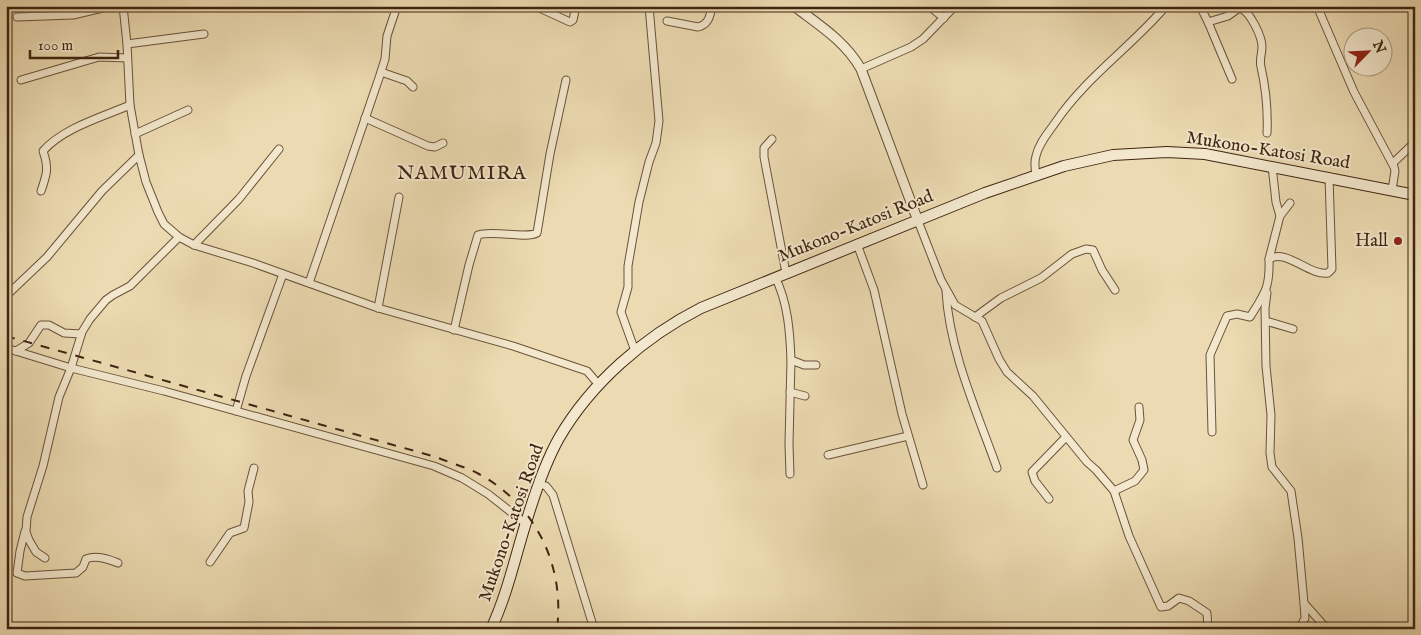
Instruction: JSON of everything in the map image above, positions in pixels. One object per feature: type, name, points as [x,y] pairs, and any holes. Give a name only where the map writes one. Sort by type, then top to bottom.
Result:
[{"type":"main road","name":"Mukono-Katosi Road","points":[[491,629],[500,606],[525,523],[548,460],[569,422],[599,385],[635,351],[679,319],[701,308],[985,193],[1083,161],[1113,155],[1144,152],[1205,154],[1415,195]]},
{"type":"street","points":[[17,17],[73,15],[111,6]]},
{"type":"street","points":[[123,6],[130,105],[139,155],[146,182],[158,212],[164,224],[179,236],[194,244],[378,308],[513,346],[587,371],[599,385]]},
{"type":"street","points":[[309,283],[381,72],[387,36],[397,6]]},
{"type":"street","points":[[535,6],[570,22],[573,20],[576,6]]},
{"type":"street","points":[[635,351],[621,312],[628,287],[628,266],[639,202],[656,143],[658,122],[648,6]]},
{"type":"street","points":[[667,21],[698,27],[702,26],[709,19],[712,6]]},
{"type":"street","points":[[794,6],[837,39],[861,69],[941,280],[955,305],[982,321],[1007,372],[1033,396],[1066,438],[1114,491],[1140,562],[1161,607],[1168,606],[1179,598],[1189,601],[1206,613],[1208,629]]},
{"type":"street","points":[[929,6],[944,18]]},
{"type":"street","points":[[861,69],[911,47],[929,34],[955,6]]},
{"type":"street","points":[[1036,175],[1035,159],[1037,153],[1045,136],[1063,109],[1084,86],[1149,26],[1166,6]]},
{"type":"street","points":[[1200,6],[1232,79]]},
{"type":"street","points":[[1317,6],[1351,85],[1393,163],[1395,171],[1392,190]]},
{"type":"street","points":[[1208,22],[1228,16],[1239,8],[1244,9],[1248,13],[1261,39],[1260,63],[1266,89],[1267,134]]},
{"type":"street","points":[[127,44],[204,34]]},
{"type":"street","points":[[21,80],[99,57],[127,58]]},
{"type":"street","points":[[381,72],[406,81],[413,87]]},
{"type":"street","points":[[454,330],[468,265],[478,235],[509,233],[531,235],[537,233],[550,154],[566,80]]},
{"type":"street","points":[[41,191],[47,164],[43,151],[48,144],[63,134],[130,105]]},
{"type":"street","points":[[135,134],[188,110]]},
{"type":"street","points":[[365,118],[428,146],[436,147],[443,143]]},
{"type":"street","points":[[772,139],[764,148],[764,157],[786,273]]},
{"type":"street","points":[[1393,163],[1415,142]]},
{"type":"street","points":[[194,244],[239,199],[279,149]]},
{"type":"street","points":[[6,296],[47,257],[102,191],[139,155]]},
{"type":"street","points":[[1272,166],[1276,202],[1280,216]]},
{"type":"street","points":[[1269,259],[1274,256],[1282,256],[1319,274],[1330,272],[1332,258],[1329,177]]},
{"type":"street","points":[[378,308],[399,197]]},
{"type":"street","points":[[1290,203],[1280,216],[1269,259],[1266,366],[1271,415],[1271,462],[1272,467],[1291,491],[1298,538],[1304,603],[1304,618],[1300,628]]},
{"type":"street","points":[[118,563],[92,557],[86,559],[83,567],[76,573],[25,576],[17,573],[27,517],[43,466],[60,397],[81,334],[90,319],[109,297],[130,286],[179,236]]},
{"type":"street","points":[[857,244],[874,290],[908,436],[923,486]]},
{"type":"street","points":[[975,317],[1001,298],[1040,278],[1081,249],[1093,250],[1114,290]]},
{"type":"street","points":[[236,411],[246,376],[283,274]]},
{"type":"street","points":[[775,277],[780,288],[787,320],[791,360],[790,474]]},
{"type":"street","points":[[946,288],[946,308],[953,338],[997,468]]},
{"type":"street","points":[[1212,432],[1209,362],[1211,349],[1227,316],[1237,314],[1250,317],[1267,290]]},
{"type":"street","points":[[1266,321],[1293,329]]},
{"type":"street","points":[[16,351],[29,343],[41,325],[50,325],[64,333],[81,334]]},
{"type":"street","points":[[6,348],[71,368],[164,390],[434,466],[462,478],[488,494],[525,523]]},
{"type":"street","points":[[791,360],[804,365],[816,365]]},
{"type":"street","points":[[790,392],[805,396]]},
{"type":"street","points":[[1114,491],[1135,480],[1144,470],[1142,460],[1133,440],[1140,420],[1139,408]]},
{"type":"street","points":[[828,456],[908,436]]},
{"type":"street","points":[[1048,499],[1035,481],[1032,472],[1066,438]]},
{"type":"street","points":[[210,562],[230,533],[244,528],[249,502],[248,492],[254,468]]},
{"type":"street","points":[[539,484],[546,486],[555,501],[594,629]]},
{"type":"street","points":[[26,528],[29,540],[36,552],[45,558]]},
{"type":"street","points":[[1304,603],[1327,629]]},
{"type":"railway","points":[[6,336],[436,457],[479,474],[499,487],[516,502],[531,520],[542,540],[551,560],[556,583],[557,629]]},
{"type":"place","name":"Hall","points":[[1398,241]]},
{"type":"district","name":"NAMUMIRA","points":[[462,173]]}]
